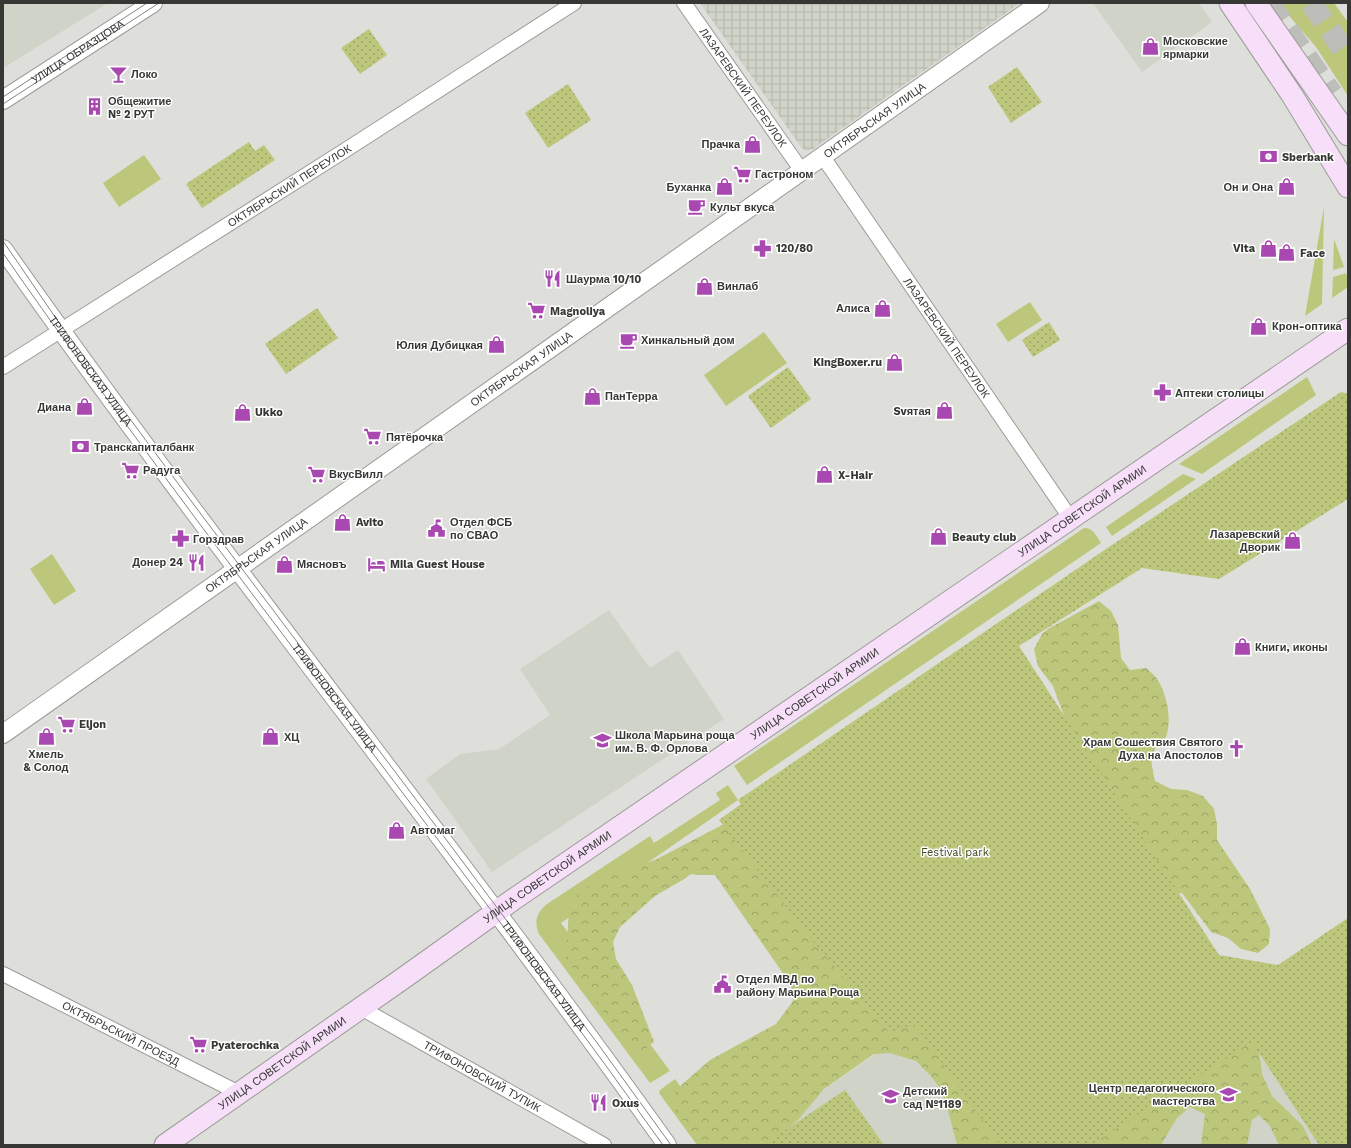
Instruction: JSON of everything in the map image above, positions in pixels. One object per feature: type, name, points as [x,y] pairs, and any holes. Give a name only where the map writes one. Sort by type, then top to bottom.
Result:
[{"type":"main road","points":[[1230,3],[1292,95],[1348,186]]},
{"type":"main road","points":[[1256,3],[1348,135]]},
{"type":"main road","points":[[1329,108],[1348,125]]},
{"type":"main road","name":"УЛИЦА СОВЕТСКОЙ АРМИИ","points":[[165,1145],[497,912],[1348,329]]},
{"type":"street","name":"УЛИЦА ОБРАЗЦОВА","points":[[3,100],[153,3]]},
{"type":"street","name":"ОКТЯБРЬСКИЙ ПЕРЕУЛОК","points":[[3,367],[338,155],[574,3]]},
{"type":"street","name":"ЛАЗАРЕВСКИЙ ПЕРЕУЛОК","points":[[684,3],[802,171]]},
{"type":"street","name":"ОКТЯБРЬСКАЯ УЛИЦА","points":[[3,734],[236,568],[592,320],[1040,3]]},
{"type":"street","name":"ЛАЗАРЕВСКИЙ ПЕРЕУЛОК","points":[[823,157],[1071,519]]},
{"type":"street","name":"ТРИФОНОВСКАЯ УЛИЦА","points":[[3,249],[61,331],[236,568],[497,912],[667,1145]]},
{"type":"street","name":"ОКТЯБРЬСКИЙ ПРОЕЗД","points":[[3,974],[239,1093]]},
{"type":"street","name":"ТРИФОНОВСКИЙ ТУПИК","points":[[361,1008],[604,1145]]},
{"type":"shaded area","points":[[3,3],[108,3],[5,67],[3,63]]},
{"type":"shaded area","points":[[700,3],[1020,3],[813,149],[806,151],[801,147]]},
{"type":"shaded area","name":"Московские ярмарки","points":[[1093,3],[1199,3],[1212,22],[1142,72]]},
{"type":"shaded area","name":"Школа Марьина роща им. В. Ф. Орлова","points":[[609,610],[650,668],[678,650],[724,719],[492,872],[426,779],[460,754],[499,749],[550,715],[520,669]]},
{"type":"shaded area","name":"Детский сад №1189","points":[[916,1026],[1000,1145],[744,1145]]},
{"type":"shaded area","name":"Центр педагогического мастерства","points":[[1252,1042],[1319,1145],[1091,1145]]},
{"type":"green space","points":[[1278,3],[1334,3],[1348,22],[1348,96],[1316,47]]},
{"type":"green space","points":[[369,29],[387,55],[360,74],[341,48]]},
{"type":"green space","points":[[1017,67],[1042,102],[1011,123],[988,87]]},
{"type":"green space","points":[[568,84],[591,120],[548,148],[525,113]]},
{"type":"green space","points":[[249,142],[255,151],[264,145],[275,160],[202,208],[186,184]]},
{"type":"green space","points":[[144,155],[161,179],[119,207],[103,183]]},
{"type":"green space","points":[[1324,207],[1322,304],[1305,316]]},
{"type":"green space","points":[[1334,239],[1344,267],[1333,270]]},
{"type":"green space","points":[[1346,273],[1348,278],[1348,287],[1332,298],[1333,277]]},
{"type":"green space","points":[[1030,302],[1042,320],[1008,342],[996,324]]},
{"type":"green space","points":[[317,308],[338,338],[286,374],[265,344]]},
{"type":"green space","points":[[1049,322],[1060,340],[1033,357],[1022,340]]},
{"type":"green space","points":[[764,332],[787,363],[726,406],[704,375]]},
{"type":"green space","points":[[788,367],[811,399],[771,428],[748,396]]},
{"type":"green space","points":[[1307,377],[1316,395],[1202,474],[1179,464]]},
{"type":"green space","name":"Festival park","points":[[1341,392],[1348,394],[1348,499],[1219,579],[1142,568],[1019,646],[1219,955],[1278,965],[1348,918],[1348,1145],[1319,1145],[1252,1042],[1091,1145],[1000,1145],[916,1026],[888,1032],[805,931],[719,820],[741,804],[738,800],[1109,547]]},
{"type":"green space","points":[[1183,474],[1196,479],[1112,536],[1106,527]]},
{"type":"green space","points":[[1084,528],[1090,529],[1101,543],[747,785],[734,766]]},
{"type":"green space","points":[[52,554],[76,591],[54,605],[30,569]]},
{"type":"green space","points":[[1099,601],[1111,611],[1118,625],[1121,658],[1130,670],[1146,668],[1157,679],[1164,692],[1168,708],[1169,725],[1164,741],[1155,749],[1152,758],[1155,781],[1171,789],[1187,790],[1203,796],[1214,809],[1217,824],[1217,840],[1250,889],[1270,929],[1269,944],[1258,953],[1241,949],[1228,938],[1211,932],[1182,893],[1174,894],[1069,729],[1053,686],[1038,666],[1034,649],[1042,634],[1048,629]]},
{"type":"green space","points":[[728,785],[738,800],[561,923],[670,1071],[650,1083],[539,934],[536,922],[538,914],[547,904],[650,836],[654,843],[720,800],[716,793]]},
{"type":"green space","points":[[724,824],[1249,1024],[1259,1050],[1262,1074],[1272,1096],[1303,1126],[1312,1145],[1279,1145],[1270,1126],[1259,1115],[1252,1120],[1247,1145],[1201,1145],[1205,1114],[1190,1107],[1177,1118],[1161,1145],[1094,1145],[1087,1141],[1082,1145],[957,1145],[941,1090],[931,1076],[916,1061],[890,1053],[874,1054],[824,1089],[797,1121],[767,1145],[704,1145],[676,1113],[672,1098],[678,1088],[710,1060],[776,1024],[793,1001],[791,985],[715,875],[689,875],[655,896],[620,927],[613,942],[616,959],[632,985],[654,1042],[642,1051],[627,1042],[604,1014],[566,958],[569,909],[577,895],[590,885],[657,859]]},
{"type":"green space","points":[[675,1079],[723,1145],[697,1145],[659,1093],[660,1090]]},
{"type":"green space","points":[[845,1090],[884,1145],[763,1145]]},
{"type":"tunnel","points":[[1269,3],[1332,94]]},
{"type":"tunnel","points":[[1311,3],[1348,56]]},
{"type":"tram line","points":[[3,97],[147,3]]},
{"type":"tram line","points":[[3,104],[159,3]]},
{"type":"tram line","points":[[3,241],[65,331],[148,444],[524,943],[671,1145]]},
{"type":"tram line","points":[[3,253],[74,354],[147,453],[490,909],[663,1145]]},
{"type":"place","name":"Московские ярмарки","points":[[1150,47]]},
{"type":"place","name":"Локо","points":[[118,74]]},
{"type":"place","name":"Общежитие № 2 РУТ","points":[[95,107]]},
{"type":"place","name":"Прачка","points":[[753,144]]},
{"type":"place","name":"Sberbank","points":[[1269,157]]},
{"type":"place","name":"Гастроном","points":[[742,174]]},
{"type":"place","name":"Буханка","points":[[724,187]]},
{"type":"place","name":"Он и Она","points":[[1286,187]]},
{"type":"place","name":"Культ вкуса","points":[[697,207]]},
{"type":"place","name":"120/80","points":[[763,248]]},
{"type":"place","name":"Vita","points":[[1268,248]]},
{"type":"place","name":"Face","points":[[1287,253]]},
{"type":"place","name":"Шаурма 10/10","points":[[553,279]]},
{"type":"place","name":"Винлаб","points":[[704,286]]},
{"type":"place","name":"Алиса","points":[[883,308]]},
{"type":"place","name":"Magnoliya","points":[[537,311]]},
{"type":"place","name":"Крон-оптика","points":[[1259,326]]},
{"type":"place","name":"Хинкальный дом","points":[[628,340]]},
{"type":"place","name":"Юлия Дубицкая","points":[[496,345]]},
{"type":"place","name":"KingBoxer.ru","points":[[895,362]]},
{"type":"place","name":"Аптеки столицы","points":[[1162,393]]},
{"type":"place","name":"ПанТерра","points":[[592,396]]},
{"type":"place","name":"Диана","points":[[84,407]]},
{"type":"place","name":"Svятая","points":[[944,411]]},
{"type":"place","name":"Ukko","points":[[242,412]]},
{"type":"place","name":"Пятёрочка","points":[[373,437]]},
{"type":"place","name":"Транскапиталбанк","points":[[81,447]]},
{"type":"place","name":"Радуга","points":[[130,470]]},
{"type":"place","name":"ВкусВилл","points":[[316,474]]},
{"type":"place","name":"X-Hair","points":[[825,475]]},
{"type":"place","name":"Avito","points":[[343,522]]},
{"type":"place","name":"Отдел ФСБ по СВАО","points":[[437,528]]},
{"type":"place","name":"Beauty club","points":[[939,537]]},
{"type":"place","name":"Горздрав","points":[[180,539]]},
{"type":"place","name":"Лазаревский Дворик","points":[[1293,540]]},
{"type":"place","name":"Донер 24","points":[[196,562]]},
{"type":"place","name":"Мясновъ","points":[[284,564]]},
{"type":"place","name":"Mila Guest House","points":[[377,564]]},
{"type":"place","name":"Книги, иконы","points":[[1242,647]]},
{"type":"place","name":"Eljon","points":[[66,724]]},
{"type":"place","name":"Хмель & Солод","points":[[46,736]]},
{"type":"place","name":"ХЦ","points":[[271,737]]},
{"type":"place","name":"Школа Марьина роща им. В. Ф. Орлова","points":[[602,741]]},
{"type":"place","name":"Храм Сошествия Святого Духа на Апостолов","points":[[1236,748]]},
{"type":"place","name":"Автомаг","points":[[397,830]]},
{"type":"place","name":"Отдел МВД по району Марьина Роща","points":[[723,985]]},
{"type":"place","name":"Pyaterochka","points":[[198,1045]]},
{"type":"place","name":"Центр педагогического мастерства","points":[[1228,1094]]},
{"type":"place","name":"Детский сад №1189","points":[[890,1097]]},
{"type":"place","name":"Oxus","points":[[599,1103]]}]
